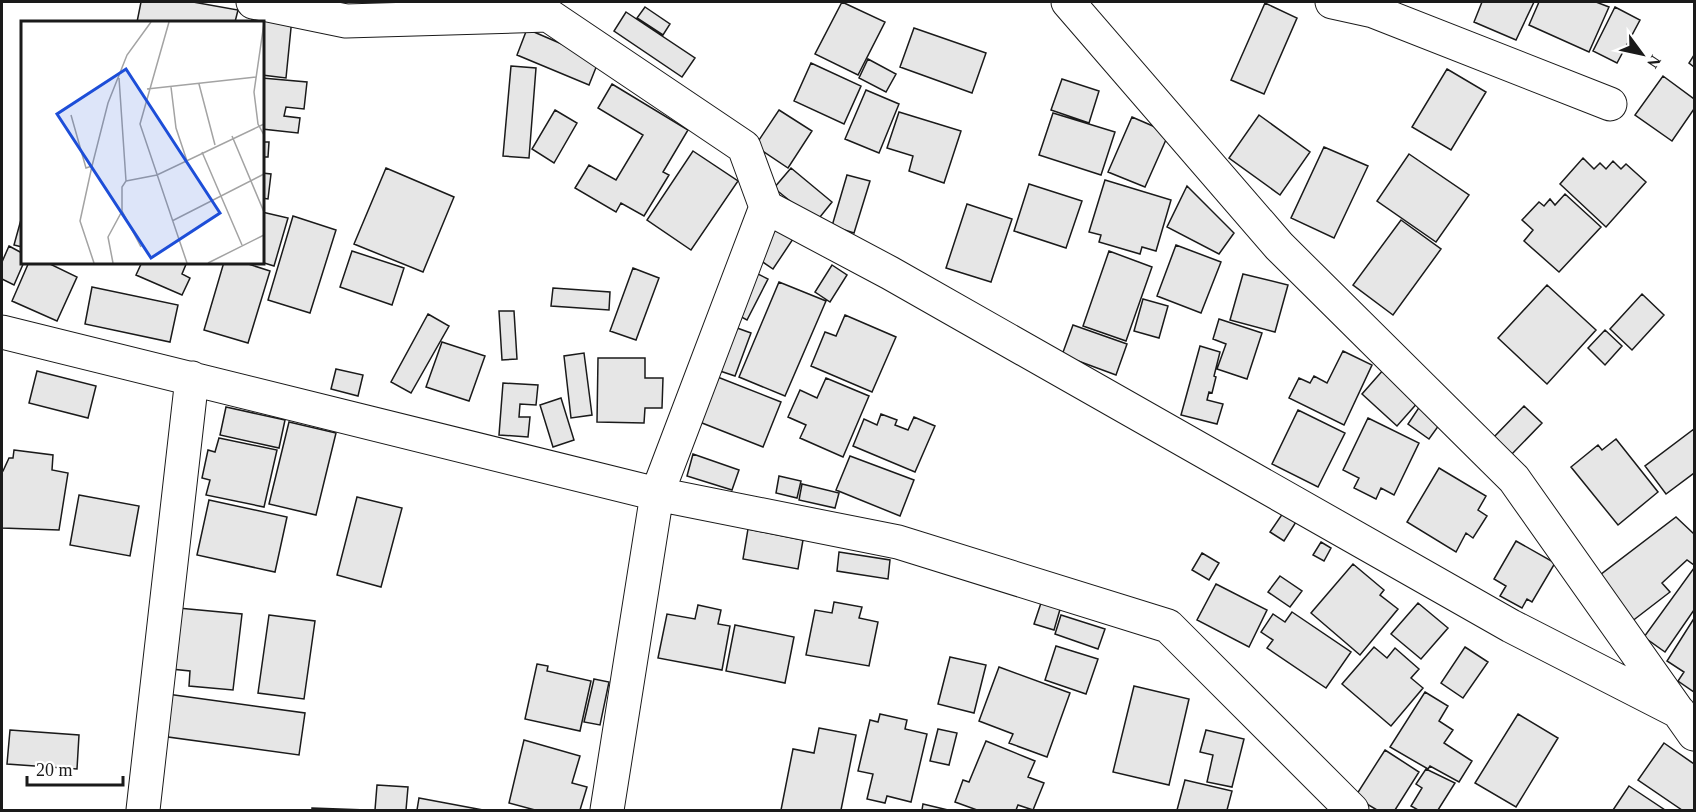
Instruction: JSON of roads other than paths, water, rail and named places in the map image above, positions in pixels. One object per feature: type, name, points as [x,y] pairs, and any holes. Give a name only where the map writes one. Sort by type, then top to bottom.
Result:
[{"type":"street","points":[[253,2],[346,21],[543,8],[744,147],[766,207],[657,494],[607,810]]},
{"type":"street","points":[[1332,2],[1373,11],[1610,105]]},
{"type":"street","points":[[1072,4],[1279,246],[1514,479],[1687,723]]},
{"type":"street","points":[[766,207],[890,273],[1511,626],[1687,723]]},
{"type":"street","points":[[2,332],[657,494],[898,542],[1168,626],[1352,810]]},
{"type":"street","points":[[143,810],[192,378]]}]
